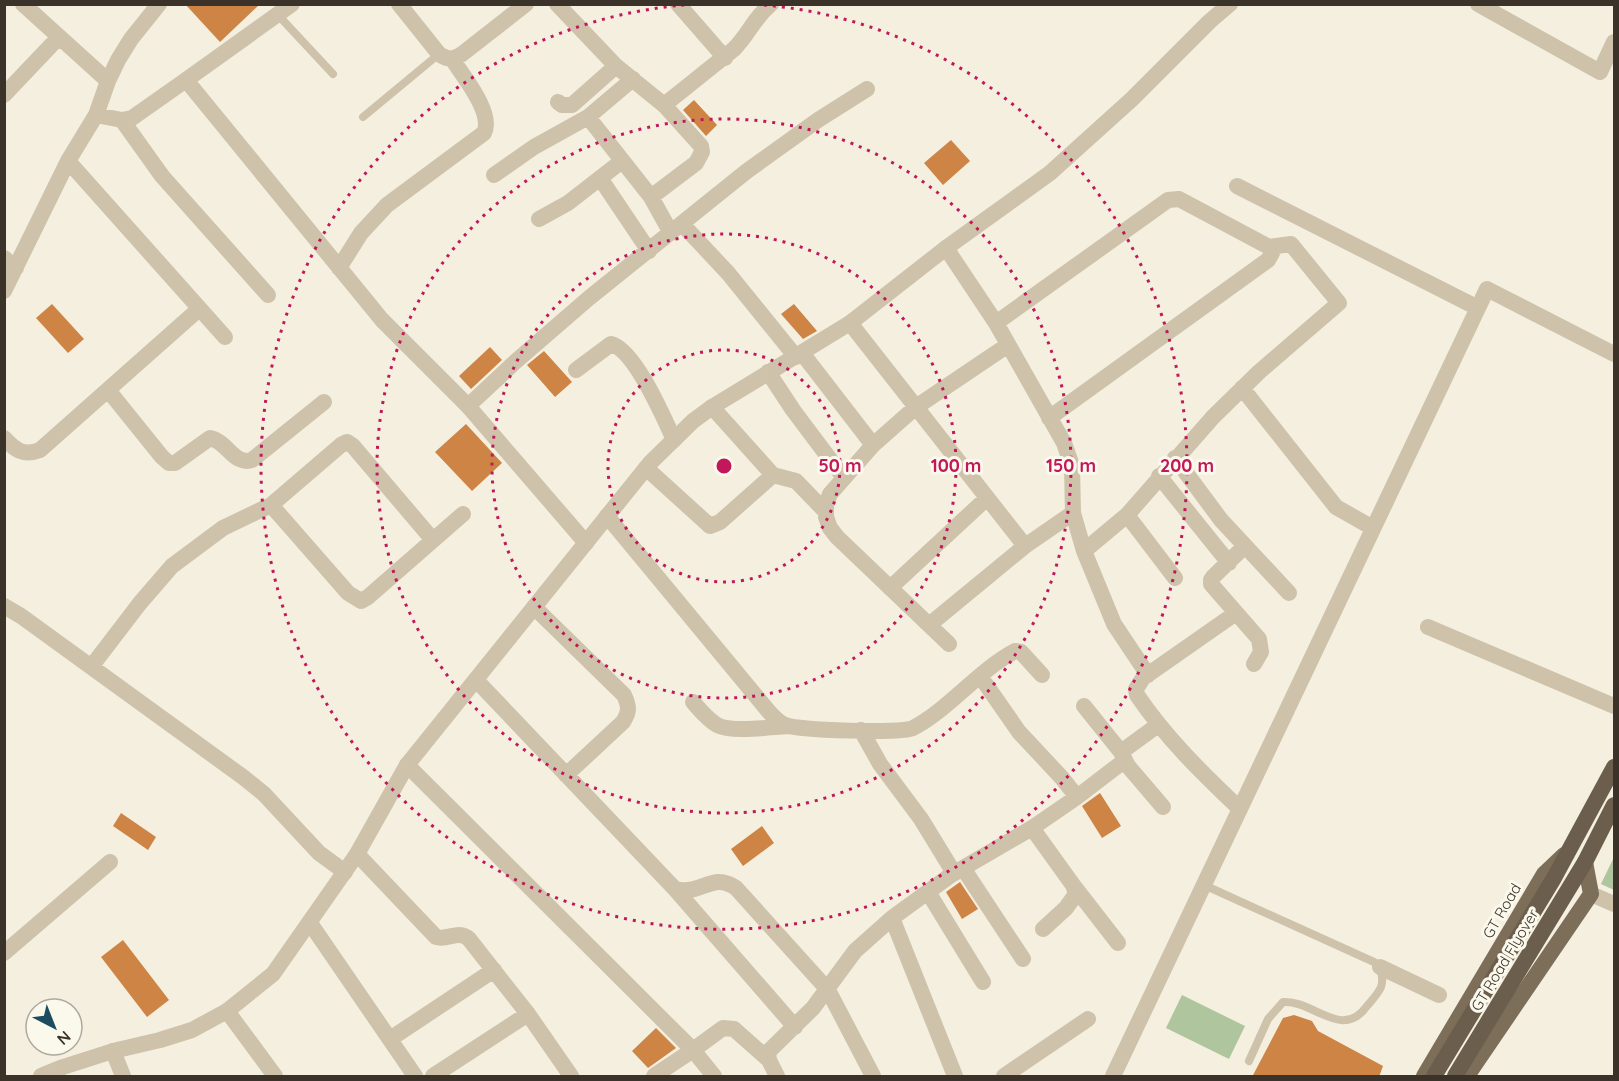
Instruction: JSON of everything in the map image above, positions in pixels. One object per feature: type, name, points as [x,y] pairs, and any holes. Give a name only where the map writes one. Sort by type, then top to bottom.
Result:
[{"type":"highway","name":"GT Road","points":[[1568,851],[1614,767]]},
{"type":"highway","points":[[1585,862],[1614,806]]},
{"type":"highway","name":"GT Road Flyover","points":[[1434,1077],[1568,851]]},
{"type":"highway","name":"GT Road Flyover","points":[[1455,1077],[1585,862]]},
{"type":"main road","name":"GT Road","points":[[1425,1077],[1544,874],[1568,851]]},
{"type":"main road","points":[[1467,1077],[1591,894],[1585,862]]},
{"type":"street","points":[[23,4],[108,81]]},
{"type":"street","points":[[4,291],[10,263],[96,115],[118,60],[131,39],[159,4]]},
{"type":"street","points":[[96,115],[122,120],[132,118],[292,4]]},
{"type":"street","points":[[339,268],[361,233],[387,205],[484,133],[486,128],[483,107],[446,57],[399,4]]},
{"type":"street","points":[[446,57],[462,54],[526,4]]},
{"type":"street","points":[[557,4],[616,66],[664,105],[696,139],[702,152],[696,163],[651,197]]},
{"type":"street","points":[[678,4],[725,58]]},
{"type":"street","points":[[664,105],[725,58],[742,41],[759,14],[771,4]]},
{"type":"street","points":[[41,1077],[63,1066],[192,1030],[227,1011],[273,974],[357,854],[407,765],[477,681],[646,468],[693,421],[712,406],[850,323],[946,248],[1050,173],[1132,99],[1230,4]]},
{"type":"street","points":[[1478,4],[1600,72],[1614,42]]},
{"type":"street","points":[[4,95],[59,37]]},
{"type":"street","points":[[558,102],[562,105],[572,105],[616,66]]},
{"type":"street","points":[[186,80],[382,320],[468,406],[586,543]]},
{"type":"street","points":[[494,175],[534,147],[588,117],[633,80]]},
{"type":"street","points":[[468,406],[515,362],[747,171],[818,120],[867,89]]},
{"type":"street","points":[[588,117],[676,229],[728,273],[873,445]]},
{"type":"street","points":[[122,120],[162,176],[268,295]]},
{"type":"street","points":[[68,161],[225,337]]},
{"type":"street","points":[[539,219],[568,203],[622,161]]},
{"type":"street","points":[[600,178],[649,250]]},
{"type":"street","points":[[1237,186],[1478,308]]},
{"type":"street","points":[[996,323],[1168,200],[1179,199],[1269,247],[1272,253],[1268,260],[1050,418]]},
{"type":"street","points":[[1084,551],[1127,515],[1175,458],[1242,388],[1339,303],[1291,244],[1269,247]]},
{"type":"street","points":[[946,248],[996,323],[1064,443],[1072,466],[1073,513],[1084,551],[1114,624],[1148,675]]},
{"type":"street","points":[[1118,1075],[1204,885],[1487,289],[1614,354]]},
{"type":"street","points":[[4,438],[18,451],[28,454],[40,450],[199,309]]},
{"type":"street","points":[[850,323],[1024,546]]},
{"type":"street","points":[[576,370],[605,347],[611,344],[618,345],[648,387],[674,440]]},
{"type":"street","points":[[949,644],[837,537],[830,528],[826,505],[830,494],[873,445],[916,407],[1008,345]]},
{"type":"street","points":[[768,372],[793,410],[844,478]]},
{"type":"street","points":[[1242,388],[1336,507],[1373,528]]},
{"type":"street","points":[[108,390],[169,463],[180,461],[204,440],[210,438],[222,443],[241,461],[252,460],[324,402]]},
{"type":"street","points":[[712,406],[772,475],[796,481],[826,512]]},
{"type":"street","points":[[91,667],[140,603],[172,566],[223,528],[271,505],[347,442],[353,446],[433,540]]},
{"type":"street","points":[[1175,458],[1221,520],[1289,593]]},
{"type":"street","points":[[646,468],[710,526],[720,522],[772,475]]},
{"type":"street","points":[[1159,476],[1229,563]]},
{"type":"street","points":[[890,588],[987,498]]},
{"type":"street","points":[[271,505],[348,593],[361,601],[462,514]]},
{"type":"street","points":[[928,625],[1024,546],[1073,513]]},
{"type":"street","points":[[1127,515],[1175,578]]},
{"type":"street","points":[[607,516],[776,720],[788,726]]},
{"type":"street","points":[[1245,546],[1211,580],[1211,584],[1259,639],[1261,652],[1254,664]]},
{"type":"street","points":[[4,606],[243,777],[264,794],[313,848],[345,872]]},
{"type":"street","points":[[534,607],[624,695],[628,704],[629,711],[623,722],[566,775]]},
{"type":"street","points":[[1236,613],[1148,675],[1136,689],[1137,695],[1158,725],[1199,771],[1240,809]]},
{"type":"street","points":[[1428,627],[1614,706]]},
{"type":"street","points":[[693,702],[708,719],[729,729],[788,726],[908,730],[922,722],[1016,651],[1021,652],[1042,675]]},
{"type":"street","points":[[980,676],[1019,732],[1077,797]]},
{"type":"street","points":[[477,681],[675,889],[795,1027]]},
{"type":"street","points":[[1084,706],[1163,807]]},
{"type":"street","points":[[777,1077],[768,1052],[795,1027],[828,990],[855,951],[892,918],[958,870],[1032,828],[1077,797],[1158,725]]},
{"type":"street","points":[[861,730],[880,764],[1023,958]]},
{"type":"street","points":[[407,765],[693,1050],[714,1077]]},
{"type":"street","points":[[1032,828],[1118,943]]},
{"type":"street","points":[[357,854],[436,937],[465,935],[528,1014],[571,1077]]},
{"type":"street","points":[[4,953],[110,862]]},
{"type":"street","points":[[675,889],[687,892],[699,889],[714,880],[726,881],[736,888],[828,990],[873,1077]]},
{"type":"street","points":[[1043,929],[1074,899],[1076,894],[1073,885]]},
{"type":"street","points":[[928,892],[983,982]]},
{"type":"street","points":[[1591,894],[1614,904]]},
{"type":"street","points":[[892,918],[955,1077]]},
{"type":"street","points":[[310,923],[415,1077]]},
{"type":"street","points":[[1380,967],[1439,995]]},
{"type":"street","points":[[390,1039],[494,970]]},
{"type":"street","points":[[227,1011],[275,1077]]},
{"type":"street","points":[[433,1077],[528,1014]]},
{"type":"street","points":[[1004,1077],[1029,1070],[1088,1019]]},
{"type":"street","points":[[654,1077],[723,1029],[728,1028],[734,1029],[769,1060]]},
{"type":"street","points":[[113,1051],[123,1077]]},
{"type":"lane","points":[[278,15],[333,74]]},
{"type":"lane","points":[[363,117],[446,57]]},
{"type":"lane","points":[[1204,885],[1374,962],[1380,967],[1383,976],[1380,989],[1360,1017],[1347,1021],[1333,1019],[1293,1001],[1283,1002],[1268,1019],[1249,1061]]},
{"type":"green space","points":[[1614,857],[1614,890],[1601,884]]},
{"type":"green space","points":[[1182,995],[1245,1026],[1229,1059],[1166,1028]]},
{"type":"building","points":[[185,4],[260,4],[220,42]]},
{"type":"building","points":[[694,100],[717,125],[706,136],[683,110]]},
{"type":"building","points":[[951,140],[970,161],[943,185],[924,163]]},
{"type":"building","points":[[52,304],[84,339],[68,353],[36,318]]},
{"type":"building","points":[[794,304],[817,331],[803,339],[781,314]]},
{"type":"building","points":[[490,347],[502,360],[471,389],[459,376]]},
{"type":"building","points":[[544,351],[572,382],[555,397],[527,365]]},
{"type":"building","points":[[466,424],[502,463],[472,491],[435,452]]},
{"type":"building","points":[[1100,793],[1121,826],[1102,838],[1082,806]]},
{"type":"building","points":[[121,813],[156,837],[148,850],[113,826]]},
{"type":"building","points":[[762,826],[774,843],[743,866],[731,849]]},
{"type":"building","points":[[960,882],[978,909],[962,919],[946,892]]},
{"type":"building","points":[[123,940],[169,1000],[147,1017],[101,957]]},
{"type":"building","points":[[1294,1015],[1312,1021],[1318,1031],[1383,1066],[1379,1077],[1252,1077],[1283,1018]]},
{"type":"building","points":[[656,1028],[676,1048],[648,1068],[632,1051]]}]
